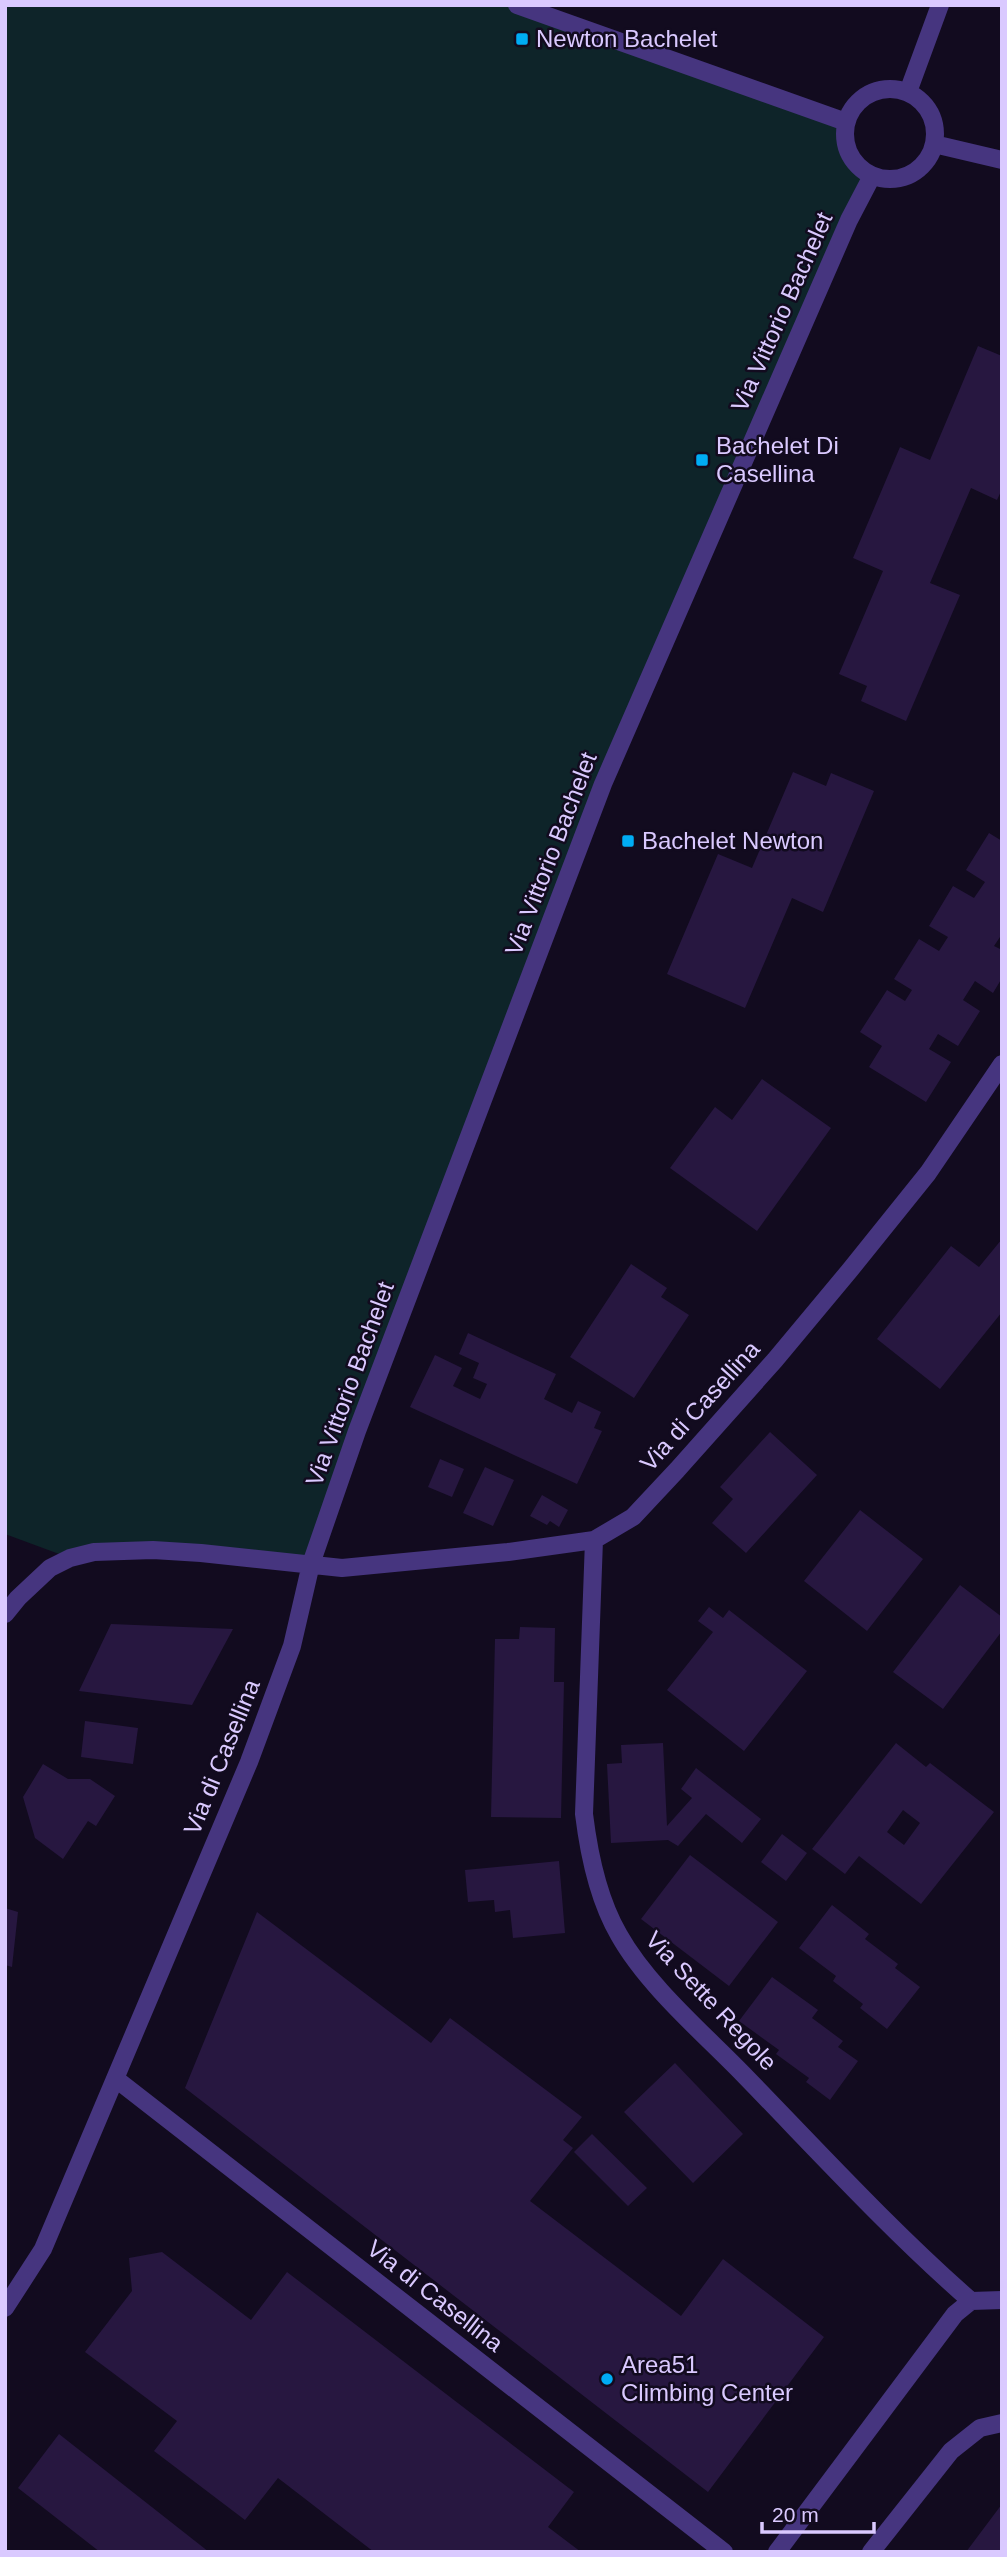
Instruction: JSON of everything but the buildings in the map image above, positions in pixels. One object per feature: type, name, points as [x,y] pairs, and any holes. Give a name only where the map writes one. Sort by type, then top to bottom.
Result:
[{"type":"street","points":[[517,5],[846,122]]},
{"type":"street","points":[[908,92],[940,5]]},
{"type":"street","points":[[893,88],[908,92],[921,100],[931,113],[935,128],[934,144],[926,162],[911,174],[891,179],[872,176],[849,154],[845,138],[846,122],[858,102],[870,93],[893,88]]},
{"type":"street","points":[[934,144],[1002,160]]},
{"type":"street","name":"Via Vittorio Bachelet","points":[[311,1564],[357,1431],[603,784],[849,220],[872,176]]},
{"type":"street","name":"Via di Casellina","points":[[5,1614],[50,1568],[70,1558],[94,1552],[153,1550],[342,1568],[509,1552],[594,1540],[633,1517],[775,1360],[928,1173],[1002,1063]]},
{"type":"street","name":"Via Sette Regole","points":[[594,1540],[584,1814],[598,1885],[614,1925],[631,1953],[654,1982],[921,2256],[971,2301]]},
{"type":"street","name":"Via di Casellina","points":[[5,2308],[43,2249],[249,1762],[292,1646],[311,1564]]},
{"type":"street","name":"Via di Casellina","points":[[116,2079],[724,2552]]},
{"type":"street","points":[[777,2552],[944,2326],[971,2301],[1002,2300]]},
{"type":"street","points":[[871,2552],[951,2451],[979,2428],[1002,2423]]},
{"type":"green space","points":[[5,5],[517,5],[845,130],[852,157],[872,176],[603,784],[311,1564],[201,1553],[70,1558],[5,1534]]},
{"type":"place","name":"Newton Bachelet","points":[[522,39]]},
{"type":"place","name":"Bachelet Di Casellina","points":[[702,460]]},
{"type":"place","name":"Bachelet Newton","points":[[628,841]]},
{"type":"place","name":"Area51 Climbing Center","points":[[607,2379]]}]
